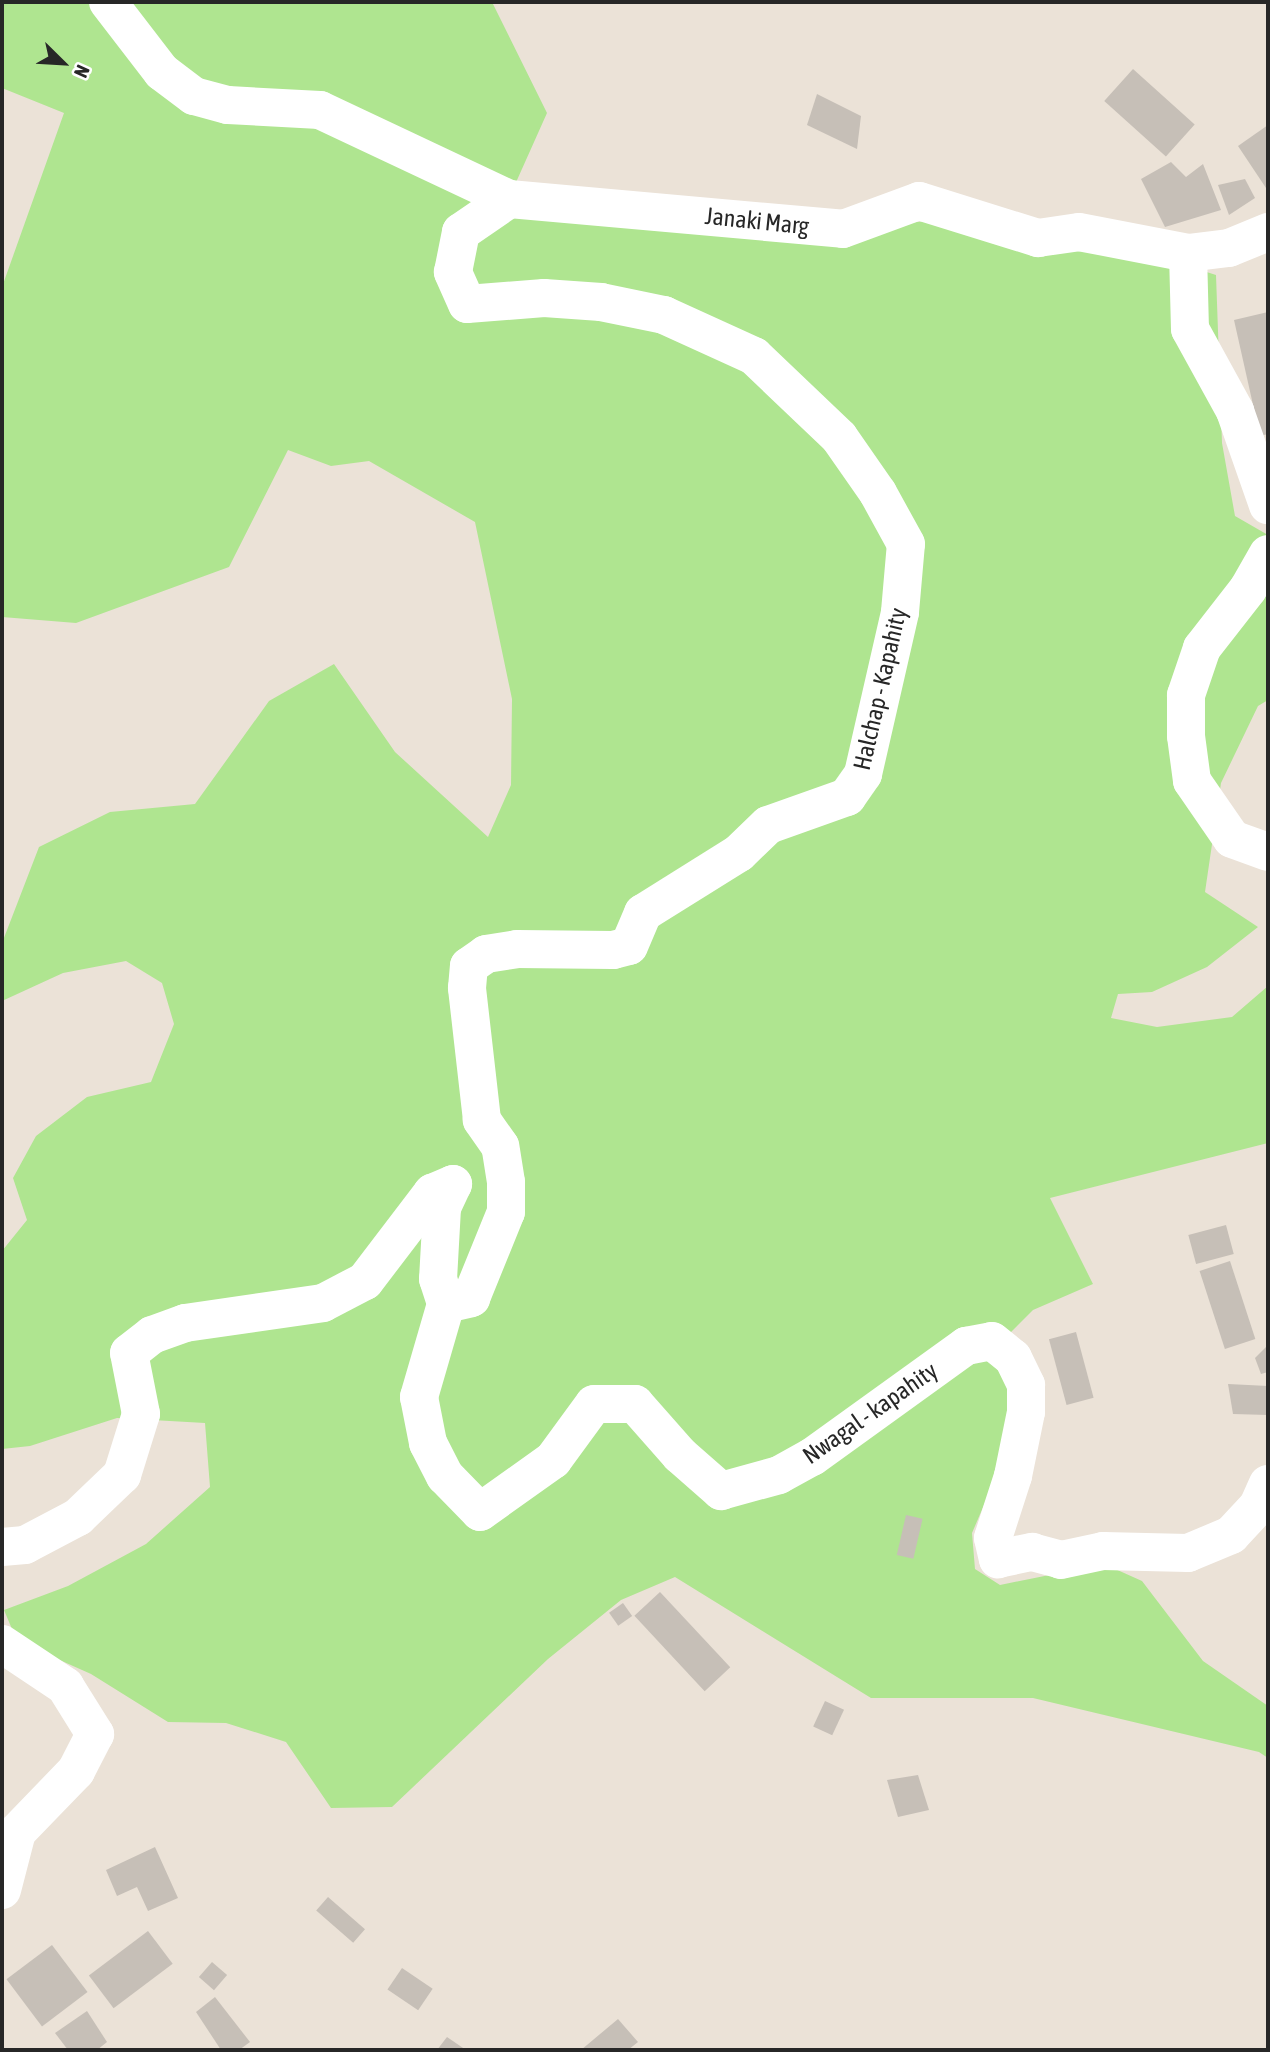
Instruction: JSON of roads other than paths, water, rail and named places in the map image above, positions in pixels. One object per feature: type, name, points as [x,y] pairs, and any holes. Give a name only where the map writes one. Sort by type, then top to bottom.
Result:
[{"type":"street","name":"Janaki Marg","points":[[108,2],[162,72],[194,96],[228,105],[320,110],[509,199],[843,229],[919,201],[1038,239],[1079,232],[1188,253],[1229,248],[1268,232]]},
{"type":"street","name":"Halchap - Kapahity","points":[[446,1304],[471,1298],[506,1212],[500,1146],[482,1121],[480,1108],[467,988],[470,966],[486,954],[517,949],[613,950],[629,946],[643,913],[739,853],[768,825],[847,797],[863,774],[875,732],[900,612],[906,544],[839,437],[754,356],[664,315],[601,302],[544,298],[467,304],[453,272],[461,232],[509,199]]},
{"type":"street","points":[[1188,253],[1190,329],[1235,411],[1268,505]]},
{"type":"street","points":[[1268,554],[1248,589],[1202,648],[1186,709],[1192,781],[1232,839],[1268,852]]},
{"type":"street","points":[[2,1547],[25,1545],[78,1517],[122,1475],[141,1414],[129,1353],[152,1335],[184,1323],[324,1303],[365,1281],[432,1193],[453,1184],[442,1208],[438,1279],[446,1304]]},
{"type":"street","name":"Nwagal - kapahity","points":[[446,1304],[419,1397],[433,1454],[445,1476],[480,1512],[554,1460],[594,1404],[635,1404],[680,1455],[721,1491],[779,1475],[812,1457],[967,1346],[992,1341],[1013,1358],[1026,1385],[1026,1412],[1013,1476],[993,1538],[998,1559],[1032,1552],[1061,1560],[1103,1551],[1188,1552],[1231,1535],[1258,1506],[1268,1484]]},
{"type":"street","points":[[2,1644],[65,1686],[95,1734],[76,1771],[17,1832],[2,1890]]}]
